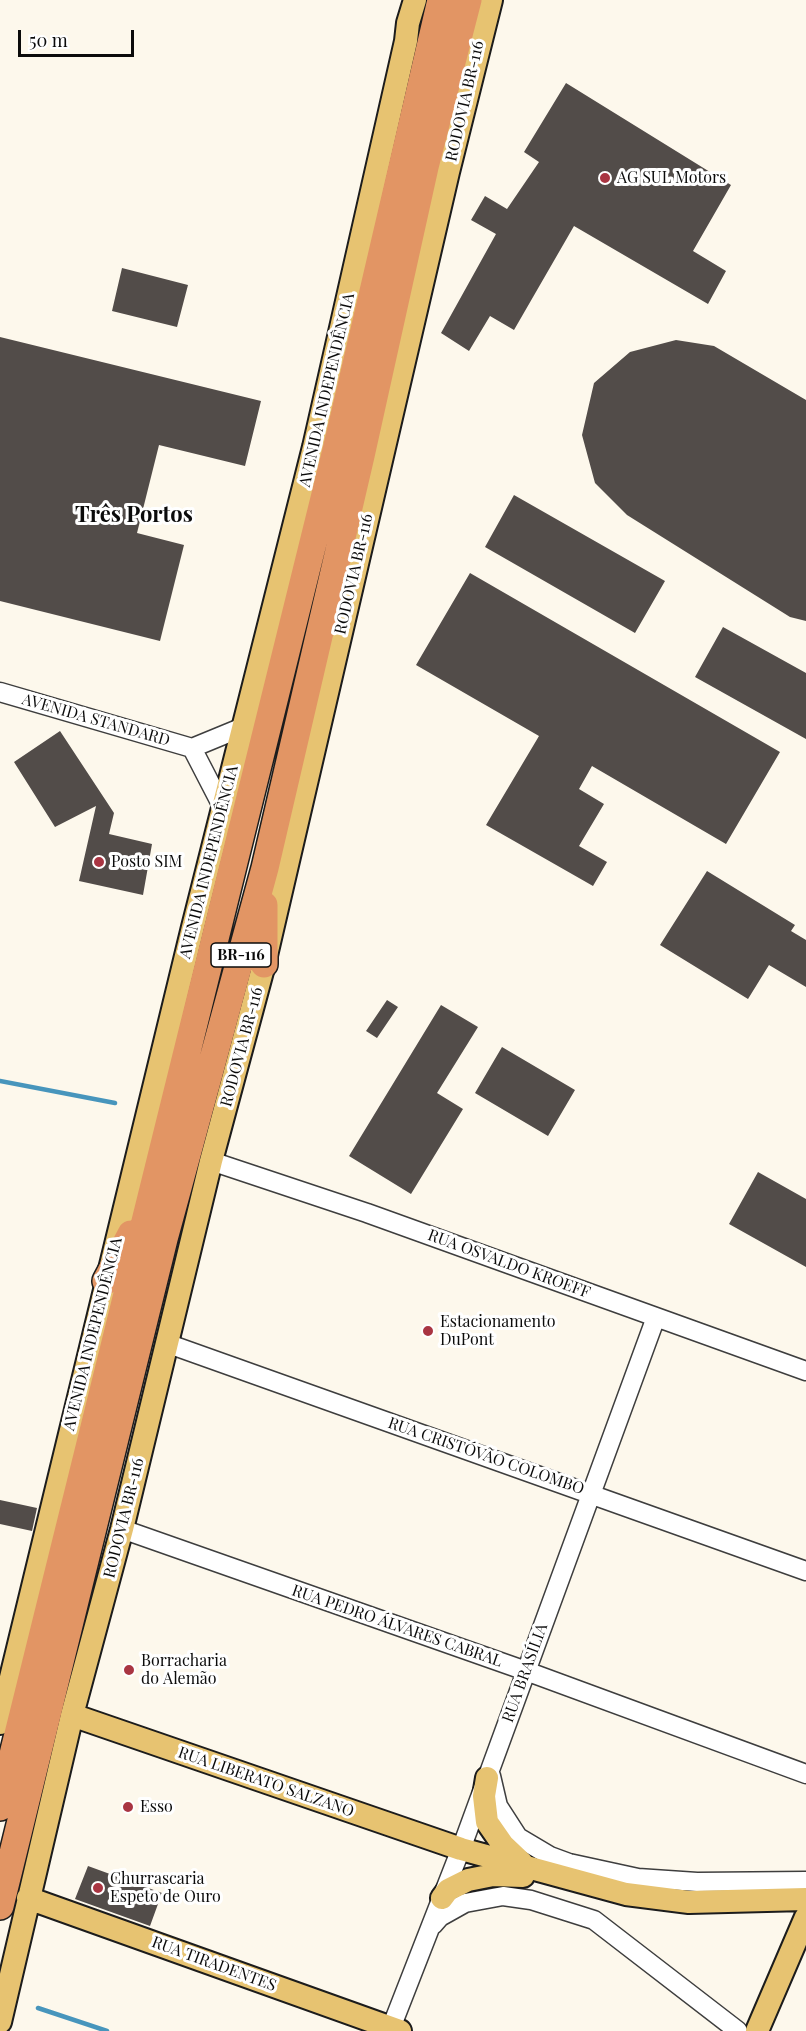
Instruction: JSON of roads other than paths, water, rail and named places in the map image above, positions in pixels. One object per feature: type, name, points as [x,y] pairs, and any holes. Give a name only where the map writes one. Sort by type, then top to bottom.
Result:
[{"type":"highway","name":"BR-116","points":[[0,1807],[336,450],[441,0]]},
{"type":"highway","name":"RODOVIA BR-116","points":[[0,1906],[164,1239],[264,868],[361,456],[424,167],[468,0]]},
{"type":"highway","points":[[264,868],[264,964]]},
{"type":"highway","points":[[106,1281],[150,1198]]},
{"type":"main road","name":"AVENIDA INDEPENDÊNCIA","points":[[0,1723],[106,1281],[314,447],[406,41],[408,23],[416,0]]},
{"type":"main road","name":"RODOVIA BR-116","points":[[0,2022],[72,1715],[122,1529],[211,1161],[264,964],[448,172],[492,0]]},
{"type":"main road","name":"RUA LIBERATO SALZANO","points":[[72,1715],[529,1873]]},
{"type":"main road","points":[[488,1774],[484,1804],[488,1822],[503,1845],[529,1873],[634,1908],[732,1914],[806,1910]]},
{"type":"main road","points":[[442,1898],[448,1890],[468,1880],[493,1875],[529,1873],[626,1894],[690,1902],[806,1899]]},
{"type":"main road","name":"RUA TIRADENTES","points":[[28,1898],[396,2029]]},
{"type":"main road","points":[[757,2031],[806,1917]]},
{"type":"street","name":"AVENIDA STANDARD","points":[[0,692],[192,748],[243,727]]},
{"type":"street","name":"AVENIDA STANDARD","points":[[192,748],[223,808]]},
{"type":"street","name":"RUA OSVALDO KROEFF","points":[[211,1161],[366,1213],[806,1371]]},
{"type":"street","name":"RUA BRASÍLIA","points":[[396,2029],[430,1928],[656,1317]]},
{"type":"street","name":"RUA CRISTÓVÃO COLOMBO","points":[[166,1343],[806,1571]]},
{"type":"street","name":"RUA PEDRO ÁLVARES CABRAL","points":[[122,1529],[526,1671],[806,1774]]},
{"type":"street","points":[[488,1774],[493,1794],[518,1837],[550,1857],[603,1872],[638,1878],[791,1883],[806,1881]]},
{"type":"street","points":[[430,1928],[440,1917],[465,1903],[503,1896],[531,1899],[594,1920],[738,2031]]},
{"type":"waterway","points":[[0,1081],[115,1103]]},
{"type":"waterway","points":[[38,2008],[107,2031]]},
{"type":"place","name":"AG SUL Motors","points":[[605,178]]},
{"type":"place","name":"Posto SIM","points":[[99,862]]},
{"type":"place","name":"Estacionamento DuPont","points":[[428,1331]]},
{"type":"place","name":"Borracharia do Alemão","points":[[129,1670]]},
{"type":"place","name":"Esso","points":[[128,1807]]},
{"type":"place","name":"Churrascaria Espeto de Ouro","points":[[98,1888]]},
{"type":"district","name":"Três Portos","points":[[134,515]]}]
